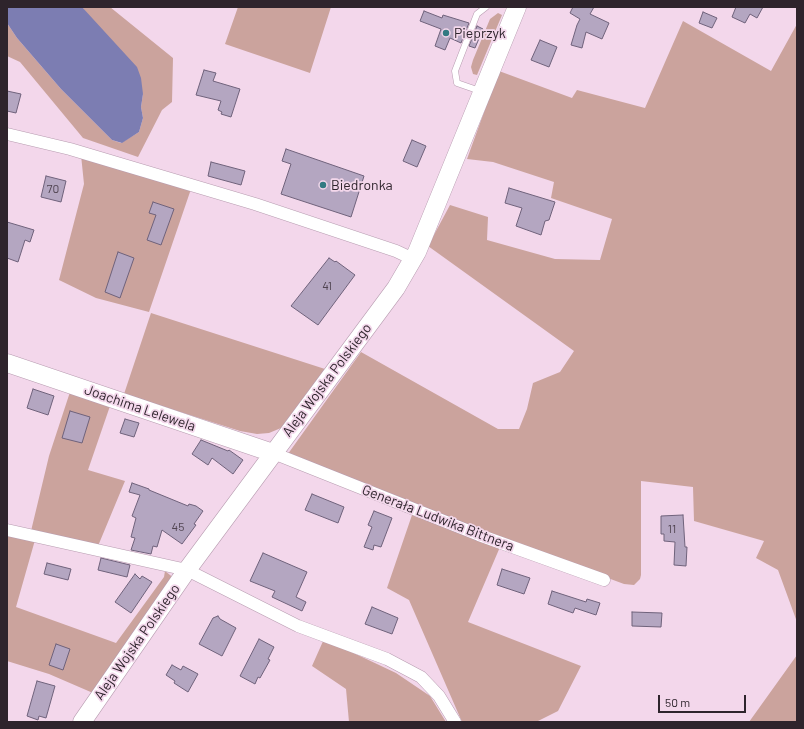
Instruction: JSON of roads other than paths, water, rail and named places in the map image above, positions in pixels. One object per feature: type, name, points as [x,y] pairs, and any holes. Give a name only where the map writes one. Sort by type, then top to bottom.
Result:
[{"type":"street","name":"Aleja Wojska Polskiego","points":[[82,722],[187,570],[396,288],[413,259],[482,92],[514,9]]},
{"type":"street","points":[[7,134],[70,149],[255,204],[396,251],[413,259]]},
{"type":"street","name":"Joachima Lelewela","points":[[7,362],[273,453]]},
{"type":"street","name":"Generała Ludwika Bittnera","points":[[273,453],[479,535],[604,580]]},
{"type":"street","points":[[7,530],[187,570],[298,626],[387,659],[421,677],[439,696],[455,722]]},
{"type":"lane","points":[[482,92],[457,83],[455,71],[477,14],[486,7]]},
{"type":"water","points":[[7,7],[82,7],[137,67],[141,78],[143,94],[141,107],[143,118],[139,132],[122,143],[112,140],[61,89],[17,38],[7,23]]},
{"type":"place","name":"Pieprzyk","points":[[446,33]]},
{"type":"place","name":"Biedronka","points":[[323,185]]}]
